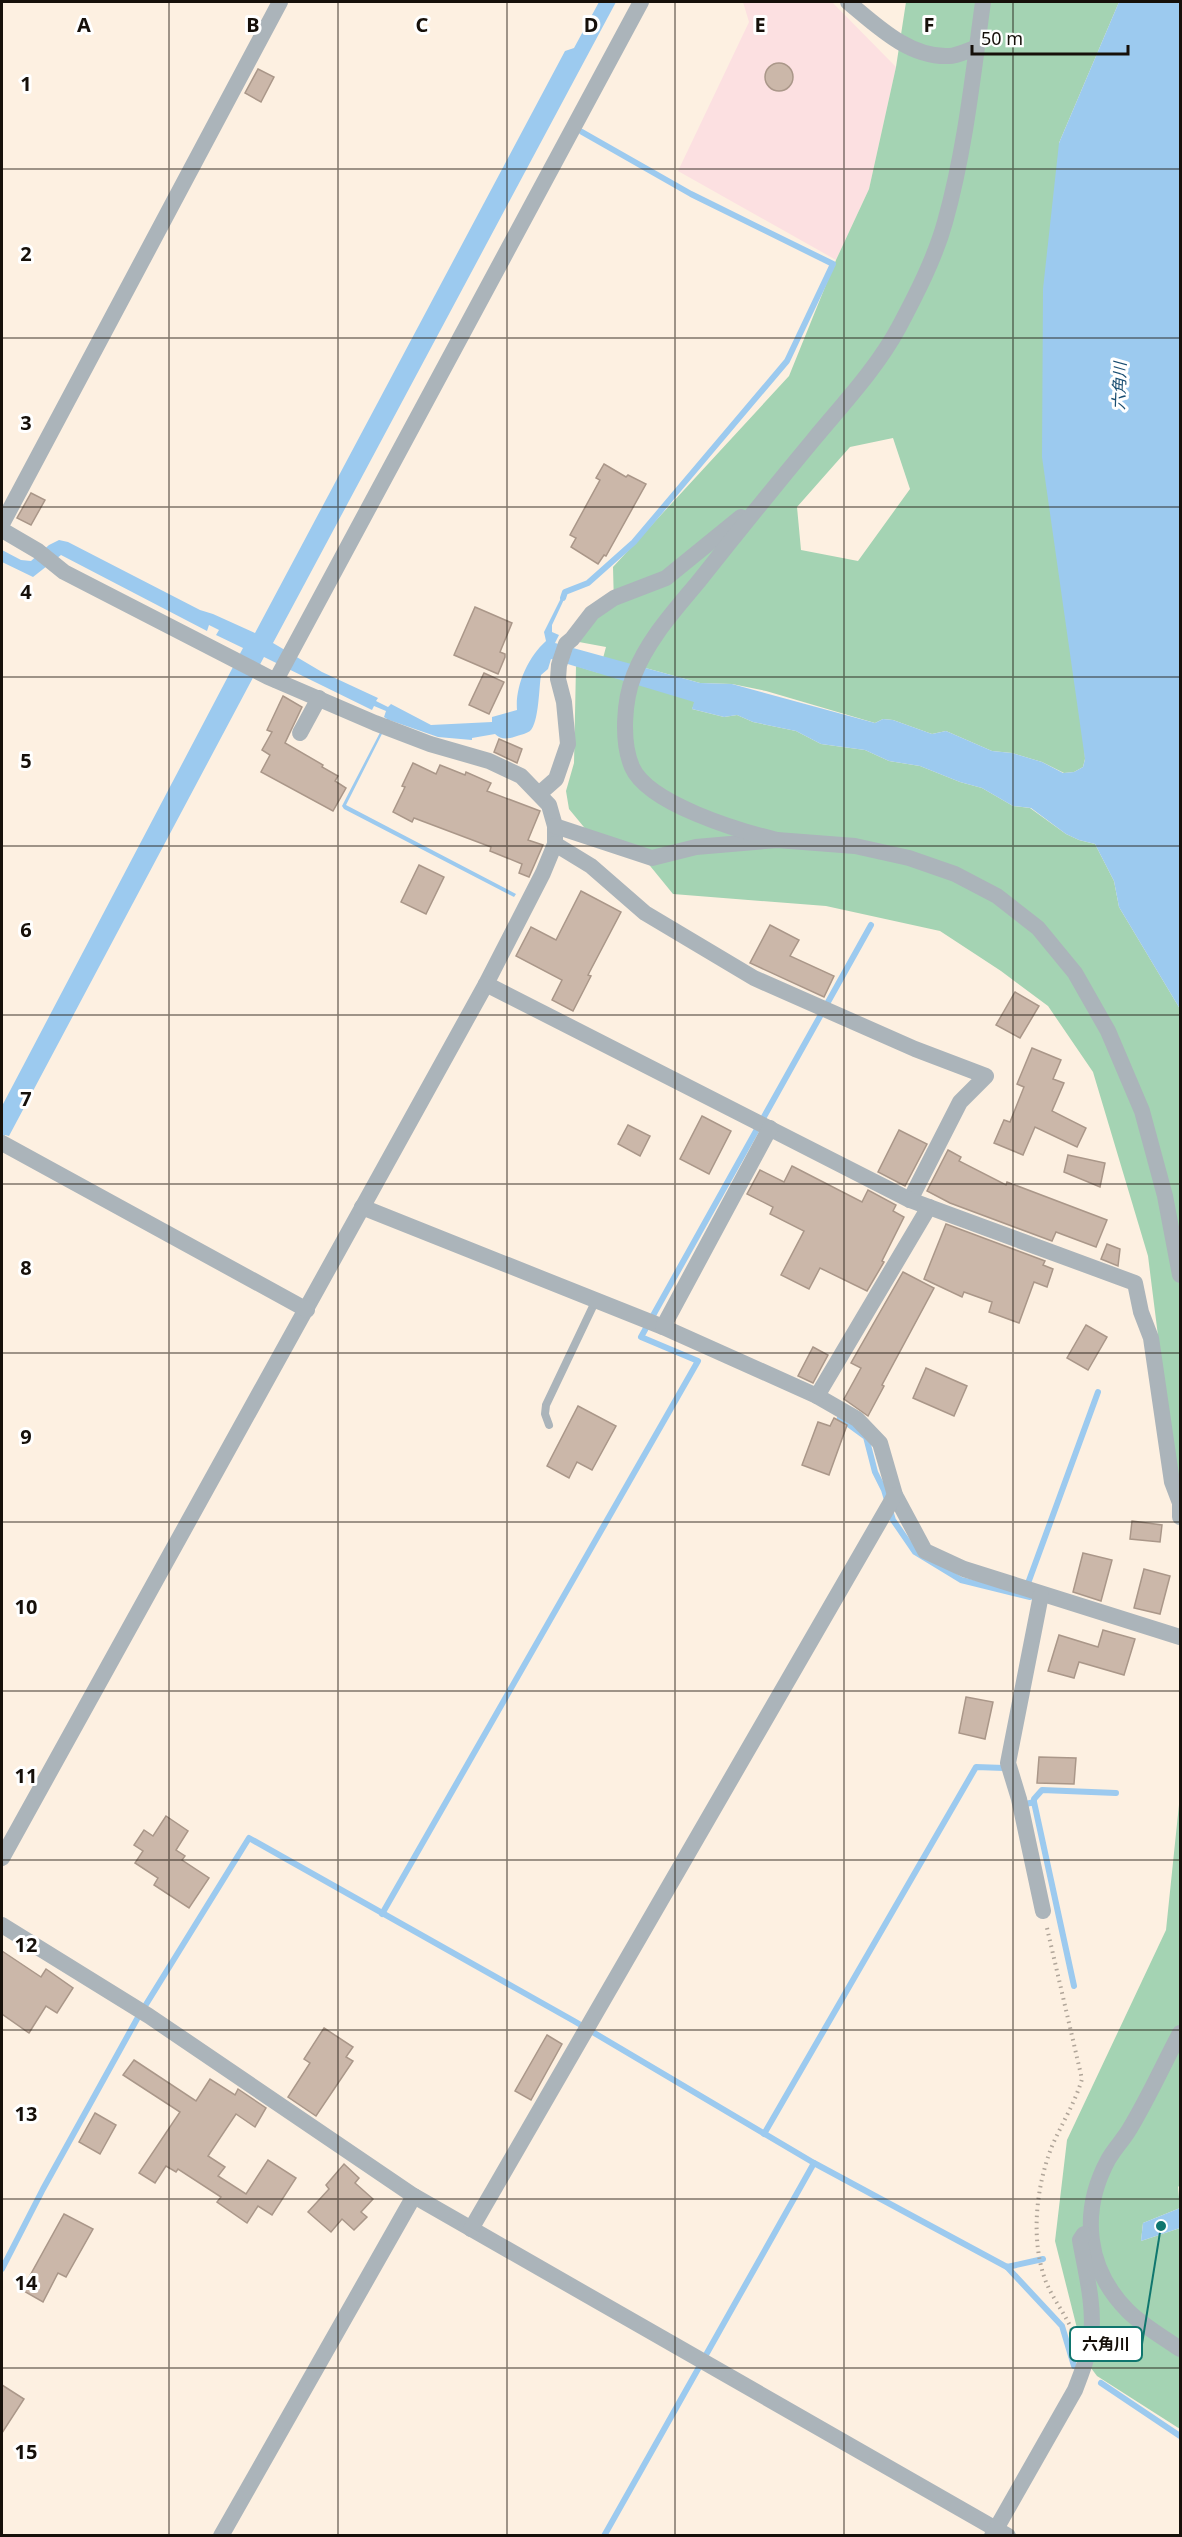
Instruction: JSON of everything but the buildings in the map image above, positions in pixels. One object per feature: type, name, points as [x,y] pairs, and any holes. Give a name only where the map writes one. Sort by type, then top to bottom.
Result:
[{"type":"street","points":[[2,524],[280,2]]},
{"type":"street","points":[[272,679],[296,644],[641,2]]},
{"type":"street","points":[[848,2],[894,39],[929,54],[951,56],[976,48]]},
{"type":"street","points":[[983,2],[958,166],[944,225],[898,329],[865,377],[650,642],[627,696],[625,733],[632,767],[645,784],[682,807],[735,830],[777,840],[855,846],[909,858],[955,874],[997,896],[1038,928],[1075,973],[1108,1031],[1142,1111],[1165,1196],[1180,1275]]},
{"type":"street","points":[[539,794],[556,778],[568,744],[564,702],[558,679],[559,664],[566,644],[591,613],[614,598],[666,578],[765,498]]},
{"type":"street","points":[[2,531],[38,551],[64,572],[272,679],[392,730],[489,761],[521,776],[549,806],[555,826],[555,844],[543,873],[486,984],[2,1858]]},
{"type":"street","points":[[300,733],[319,698]]},
{"type":"street","points":[[555,826],[652,858],[696,847],[777,840]]},
{"type":"street","points":[[555,844],[591,866],[645,913],[754,978],[915,1049],[986,1076],[960,1102],[910,1200]]},
{"type":"street","points":[[486,984],[910,1200],[1135,1283],[1141,1312],[1151,1338],[1172,1482],[1180,1503],[1180,1517]]},
{"type":"street","points":[[661,1326],[764,1125]]},
{"type":"street","points":[[2,1143],[307,1310]]},
{"type":"street","points":[[362,1207],[595,1302],[661,1326],[817,1396],[857,1419],[880,1443],[890,1502],[925,1551],[964,1569],[1180,1637]]},
{"type":"street","points":[[817,1396],[929,1207]]},
{"type":"street","points":[[471,2229],[890,1502]]},
{"type":"street","points":[[1030,1589],[1008,1764],[1019,1799],[1044,1911]]},
{"type":"street","points":[[2,1925],[140,2011],[414,2196],[999,2533],[1075,2390],[1086,2357],[1092,2334],[1088,2285],[1080,2240],[1089,2225]]},
{"type":"street","points":[[1180,2033],[1129,2130],[1109,2158],[1091,2207],[1089,2225],[1094,2253],[1114,2295],[1130,2313],[1180,2349]]},
{"type":"street","points":[[221,2535],[414,2196]]},
{"type":"lane","points":[[549,1425],[545,1414],[546,1405],[595,1302]]},
{"type":"path","points":[[1044,1911],[1082,2079],[1078,2094],[1052,2147],[1038,2196],[1038,2252],[1046,2282],[1071,2328],[1079,2350],[1086,2357]]},
{"type":"shaded area","points":[[743,2],[832,2],[896,67],[869,189],[836,260],[678,171],[749,22]]},
{"type":"green space","points":[[906,2],[1119,2],[1059,143],[1085,759],[1083,767],[1074,772],[1064,773],[1042,762],[1012,753],[992,751],[946,731],[932,734],[893,720],[883,719],[875,723],[766,691],[732,684],[700,683],[631,664],[695,702],[692,709],[724,717],[737,715],[753,722],[796,731],[821,744],[865,750],[889,761],[920,766],[982,788],[1013,806],[1030,808],[1066,834],[1095,844],[1114,881],[1119,907],[1180,1009],[1180,1511],[1148,1256],[1093,1072],[1048,1006],[1001,971],[940,931],[826,906],[673,894],[633,845],[588,832],[569,809],[566,791],[574,763],[576,666],[599,673],[606,647],[579,642],[593,621],[614,606],[613,567],[789,376],[836,260],[869,189],[896,67]],"holes":[[[893,438],[910,489],[858,561],[801,550],[797,507],[850,447]]]},
{"type":"green space","points":[[1180,1795],[1180,2185],[1178,2187],[1180,2208],[1143,2223],[1141,2241],[1180,2228],[1180,2429],[1097,2376],[1085,2360],[1055,2241],[1067,2140],[1166,1930]]},
{"type":"water","name":"六角川","points":[[599,2],[616,2],[273,643],[322,672],[378,698],[376,701],[388,707],[391,704],[431,725],[492,722],[492,717],[517,710],[518,691],[524,672],[546,641],[544,632],[565,590],[568,591],[552,625],[552,632],[559,635],[555,643],[700,683],[732,684],[875,723],[883,719],[893,720],[932,734],[946,731],[992,751],[1012,753],[1042,762],[1063,773],[1074,772],[1083,767],[1085,759],[1042,457],[1043,289],[1059,143],[1119,2],[1180,2],[1180,1009],[1119,907],[1114,881],[1095,844],[1066,834],[1031,808],[1013,806],[982,788],[920,766],[889,761],[865,750],[821,744],[796,731],[753,722],[737,715],[724,717],[692,709],[694,702],[551,659],[548,669],[541,675],[537,713],[530,731],[508,738],[495,734],[472,738],[472,740],[438,737],[389,720],[346,805],[516,894],[514,897],[344,809],[342,806],[387,719],[384,717],[386,711],[374,706],[372,710],[264,657],[9,1136],[5,1135],[2,1142],[2,1106],[243,648],[216,635],[219,630],[209,625],[207,631],[61,555],[33,577],[2,562],[2,550],[21,560],[31,561],[49,545],[59,540],[68,542],[200,610],[255,633],[565,51],[574,48]]},
{"type":"water","points":[[1180,2208],[1180,2228],[1141,2241],[1143,2223]]},
{"type":"waterway","points":[[563,598],[565,592],[588,583],[634,542],[787,361],[833,264],[691,194],[582,132]]},
{"type":"waterway","points":[[382,1914],[698,1361],[641,1337],[871,925]]},
{"type":"waterway","points":[[1027,1586],[1098,1392]]},
{"type":"waterway","points":[[840,1418],[866,1437],[875,1472],[884,1490],[893,1520],[915,1552],[961,1580],[1030,1597]]},
{"type":"waterway","points":[[764,2134],[976,1767],[1004,1768],[1004,1765]]},
{"type":"waterway","points":[[1034,1802],[1042,1790],[1116,1793]]},
{"type":"waterway","points":[[1022,1805],[1034,1802],[1074,1986]]},
{"type":"waterway","points":[[2,2269],[43,2189],[137,2019],[249,1838],[574,2021],[814,2163],[1007,2267],[1043,2259]]},
{"type":"waterway","points":[[604,2536],[814,2163]]},
{"type":"waterway","points":[[1007,2267],[1062,2326],[1074,2366]]},
{"type":"waterway","points":[[1101,2383],[1180,2436]]},
{"type":"place","name":"六角川","points":[[1161,2226]]}]
